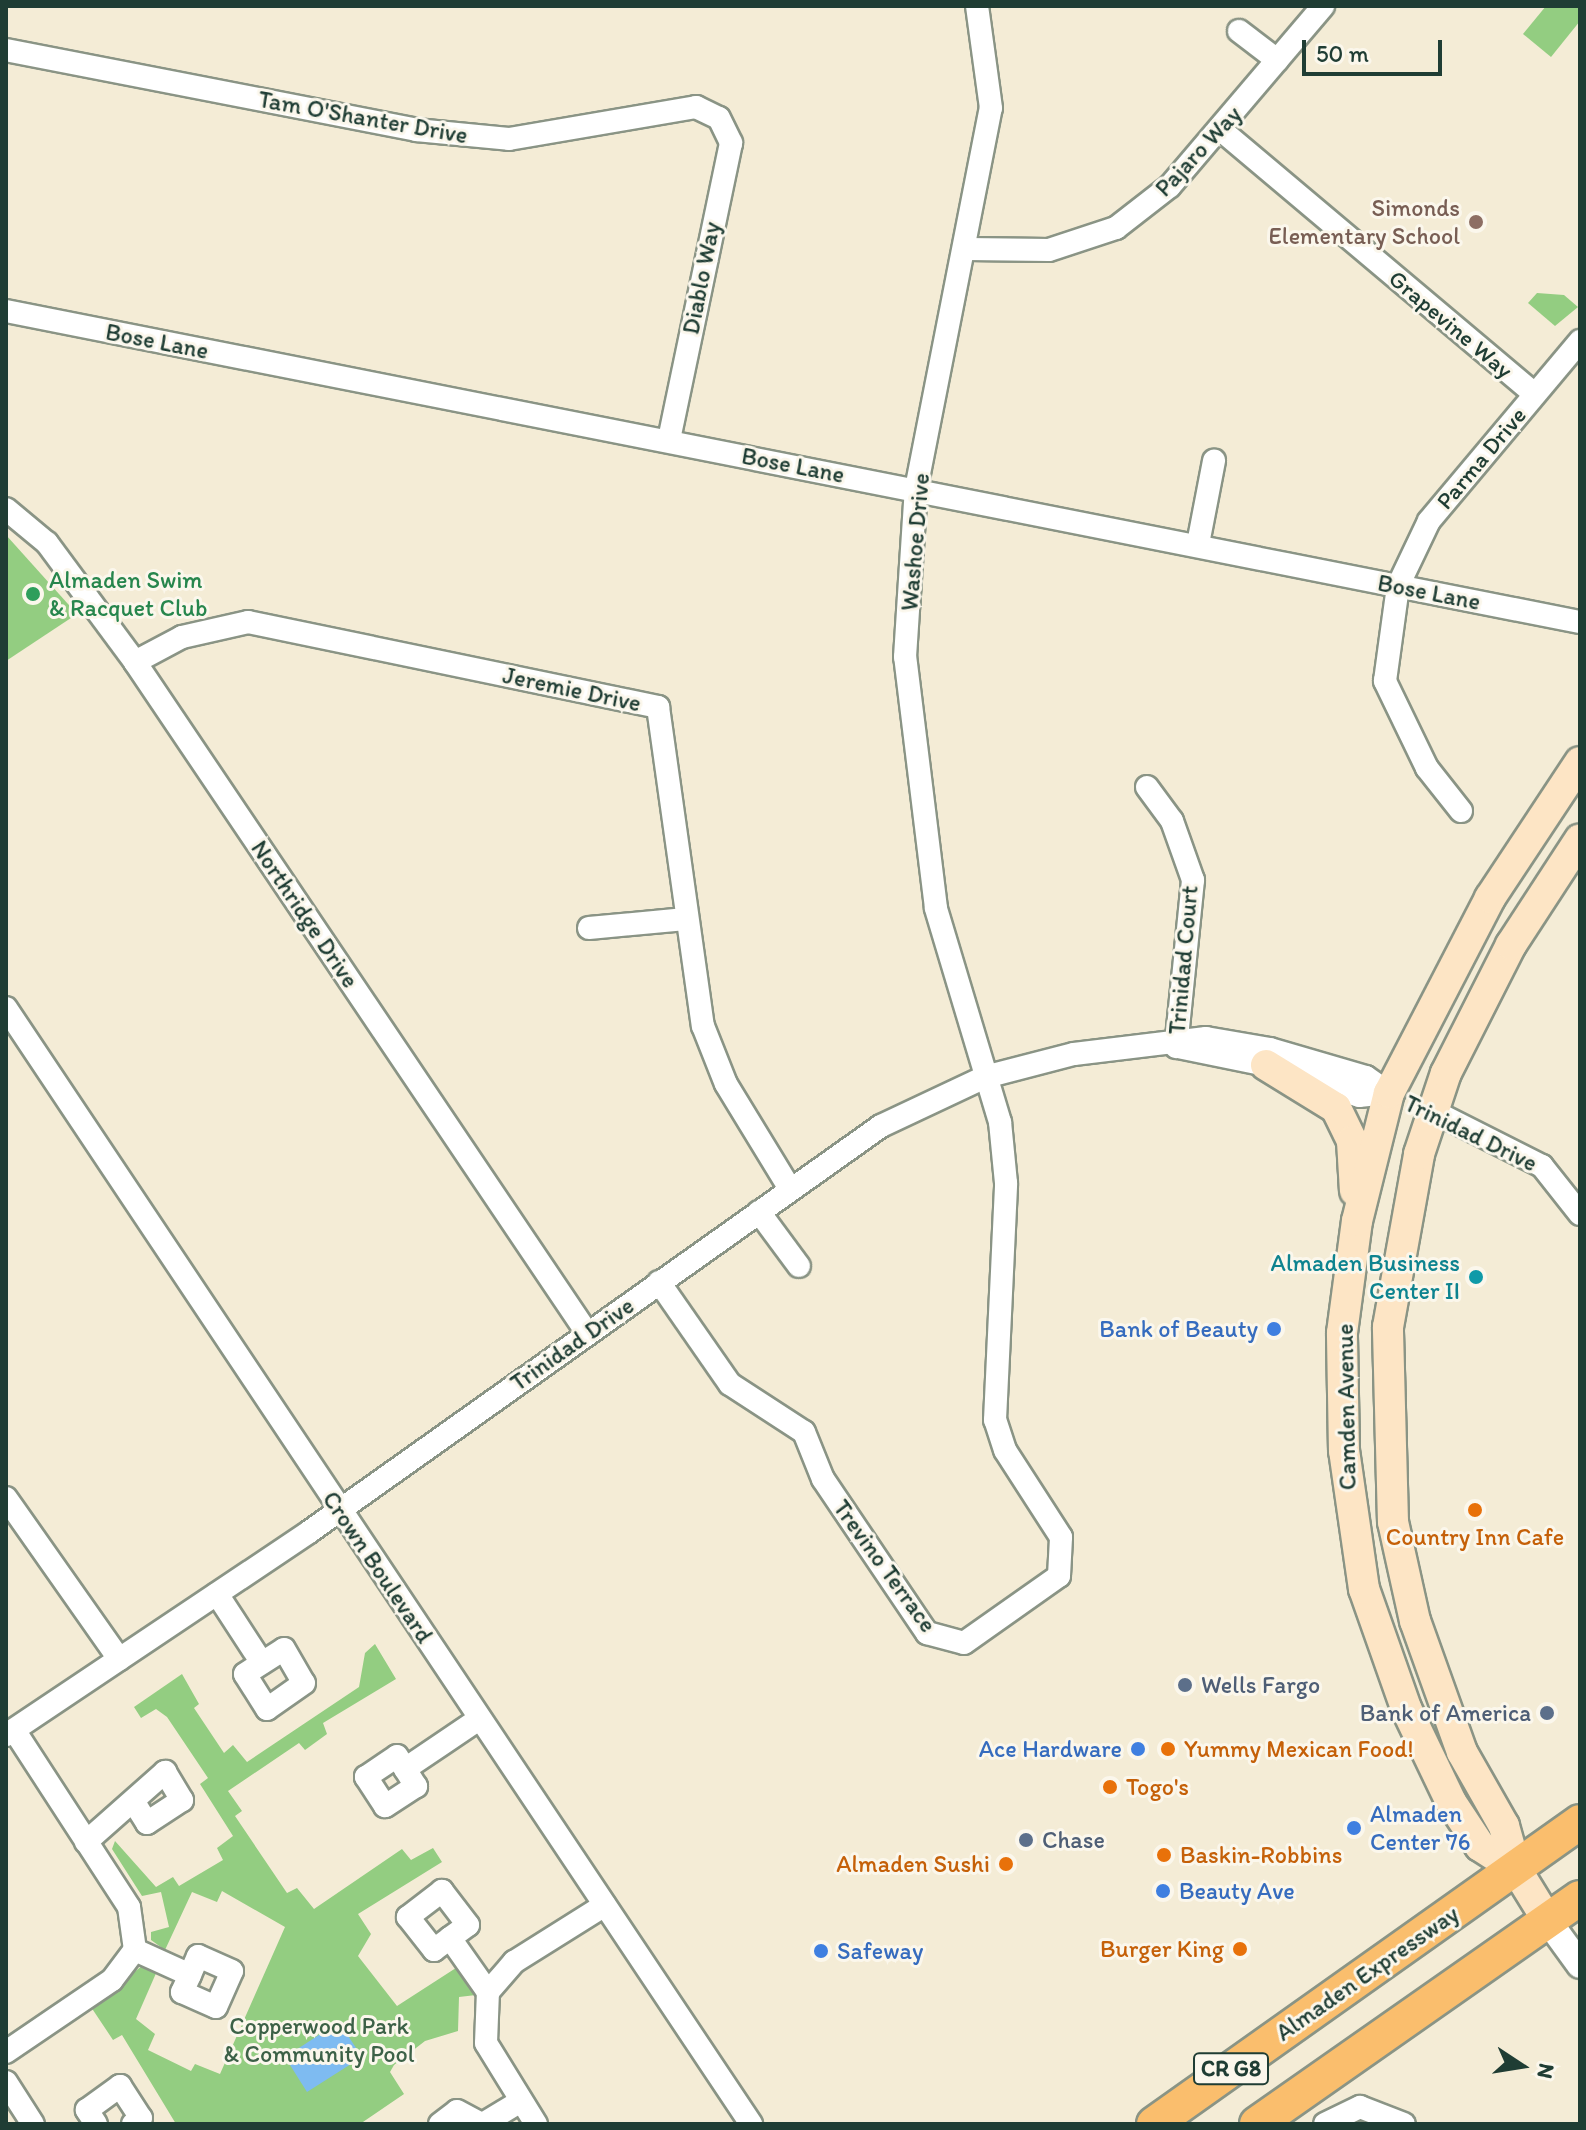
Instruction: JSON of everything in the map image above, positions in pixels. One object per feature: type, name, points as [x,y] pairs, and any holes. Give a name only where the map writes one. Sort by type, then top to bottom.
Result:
[{"type":"main road","name":"Camden Avenue","points":[[1516,1869],[1480,1846],[1451,1802],[1406,1708],[1364,1589],[1350,1513],[1342,1373],[1357,1221],[1389,1093],[1490,898],[1580,762]]},
{"type":"main road","name":"Camden Avenue","points":[[1548,1921],[1516,1869],[1504,1826],[1441,1702],[1393,1522],[1388,1327],[1398,1251],[1433,1111],[1511,945],[1580,839]]},
{"type":"main road","points":[[1266,1065],[1336,1108],[1352,1141],[1357,1221]]},
{"type":"main road","name":"Trinidad Drive","points":[[1389,1093],[1433,1111]]},
{"type":"main road","name":"Almaden Expressway","points":[[1154,2124],[1580,1822]]},
{"type":"main road","name":"CR G8","points":[[1257,2124],[1580,1898]]},
{"type":"street","name":"Washoe Drive","points":[[977,6],[991,108],[967,249],[916,489],[907,673],[936,908],[985,1077]]},
{"type":"street","name":"Pajaro Way","points":[[967,249],[1049,250],[1116,228],[1170,186],[1221,130],[1323,6]]},
{"type":"street","points":[[1239,31],[1277,60]]},
{"type":"street","name":"Tam O'Shanter Drive","points":[[6,50],[431,132],[509,139],[696,107],[719,118]]},
{"type":"street","name":"Diablo Way","points":[[669,441],[731,143],[719,118]]},
{"type":"street","name":"Grapevine Way","points":[[1221,130],[1535,394]]},
{"type":"street","name":"Bose Lane","points":[[6,311],[1198,544],[1580,622]]},
{"type":"street","name":"Parma Drive","points":[[1461,811],[1427,768],[1385,681],[1398,586],[1429,521],[1580,341]]},
{"type":"street","points":[[1198,544],[1214,461]]},
{"type":"street","name":"Northridge Drive","points":[[6,509],[47,543],[135,662],[587,1333]]},
{"type":"street","name":"Jeremie Drive","points":[[135,662],[182,637],[248,622],[658,707],[703,1026],[726,1084],[790,1189]]},
{"type":"street","name":"Trinidad Court","points":[[1147,787],[1172,821],[1193,880],[1176,1047]]},
{"type":"street","points":[[589,928],[686,919]]},
{"type":"street","name":"Crown Boulevard","points":[[6,1008],[338,1510],[751,2124]]},
{"type":"street","name":"Trinidad Drive","points":[[10,1732],[338,1510],[881,1126],[985,1077],[1074,1054],[1176,1047],[1206,1038],[1270,1049],[1366,1077],[1389,1093]]},
{"type":"street","name":"Trinidad Drive","points":[[1176,1047],[1266,1065],[1359,1096],[1389,1093]]},
{"type":"street","name":"Trevino Terrace","points":[[659,1282],[730,1384],[804,1432],[823,1479],[927,1633],[964,1643],[1052,1582],[1063,1560],[1061,1537],[1005,1450],[995,1420],[1006,1183],[985,1077]]},
{"type":"street","name":"Trinidad Drive","points":[[1433,1111],[1542,1166],[1580,1214]]},
{"type":"street","points":[[759,1212],[799,1266]]},
{"type":"street","points":[[6,1498],[119,1659]]},
{"type":"street","points":[[217,1594],[262,1663]]},
{"type":"street","points":[[405,1769],[479,1719]]},
{"type":"street","points":[[6,2052],[112,1980],[135,1950],[129,1907],[10,1732]]},
{"type":"street","points":[[86,1842],[135,1804]]},
{"type":"street","points":[[488,1992],[514,1962],[605,1905]]},
{"type":"street","name":"Camden Avenue","points":[[1548,1921],[1580,1965]]},
{"type":"street","points":[[450,1938],[488,1992],[486,2043],[536,2124]]},
{"type":"street","points":[[135,1950],[190,1975]]},
{"type":"street","points":[[6,2082],[33,2124]]},
{"type":"street","points":[[96,2124],[87,2110],[120,2086],[141,2118],[133,2124]]},
{"type":"street","points":[[440,2124],[457,2111],[482,2124],[521,2101]]},
{"type":"street","points":[[1325,2124],[1375,2108],[1404,2124]]},
{"type":"green space","points":[[1546,6],[1580,6],[1580,21],[1551,57],[1523,34]]},
{"type":"green space","points":[[1537,293],[1564,295],[1578,307],[1555,326],[1528,303]]},
{"type":"green space","name":"Almaden Swim & Racquet Club","points":[[6,535],[77,614],[6,661]]},
{"type":"green space","name":"Copperwood Park & Community Pool","points":[[375,1644],[396,1679],[323,1723],[327,1734],[305,1750],[299,1743],[228,1791],[242,1811],[235,1816],[287,1893],[297,1888],[314,1909],[402,1849],[411,1860],[433,1848],[442,1862],[358,1914],[371,1934],[358,1956],[397,2006],[459,1966],[476,1995],[459,1997],[458,2031],[425,2041],[394,2065],[390,2072],[404,2094],[360,2124],[176,2124],[122,2035],[113,2040],[91,2007],[143,1965],[157,1971],[136,2019],[155,2034],[148,2050],[191,2071],[195,2064],[220,2074],[285,1927],[222,1891],[217,1902],[192,1892],[165,1950],[151,1940],[151,1932],[169,1927],[161,1892],[142,1896],[112,1849],[115,1841],[156,1887],[173,1877],[179,1886],[223,1860],[217,1848],[233,1836],[200,1784],[208,1778],[167,1717],[156,1709],[141,1718],[134,1707],[182,1674],[199,1704],[194,1708],[224,1753],[233,1745],[247,1762],[359,1687],[365,1653]]},
{"type":"water","points":[[339,2022],[362,2057],[307,2092],[285,2057]]},
{"type":"place","name":"Simonds Elementary School","points":[[1476,222]]},
{"type":"place","name":"Almaden Swim & Racquet Club","points":[[33,594]]},
{"type":"place","name":"Almaden Business Center II","points":[[1476,1277]]},
{"type":"place","name":"Bank of Beauty","points":[[1274,1329]]},
{"type":"place","name":"Country Inn Cafe","points":[[1475,1510]]},
{"type":"place","name":"Wells Fargo","points":[[1185,1685]]},
{"type":"place","name":"Bank of America","points":[[1547,1713]]},
{"type":"place","name":"Ace Hardware","points":[[1138,1749]]},
{"type":"place","name":"Yummy Mexican Food!","points":[[1168,1749]]},
{"type":"place","name":"Togo's","points":[[1110,1787]]},
{"type":"place","name":"Almaden Center 76","points":[[1354,1828]]},
{"type":"place","name":"Chase","points":[[1026,1840]]},
{"type":"place","name":"Baskin-Robbins","points":[[1164,1855]]},
{"type":"place","name":"Almaden Sushi","points":[[1006,1864]]},
{"type":"place","name":"Beauty Ave","points":[[1163,1891]]},
{"type":"place","name":"Burger King","points":[[1240,1949]]},
{"type":"place","name":"Safeway","points":[[821,1951]]}]
